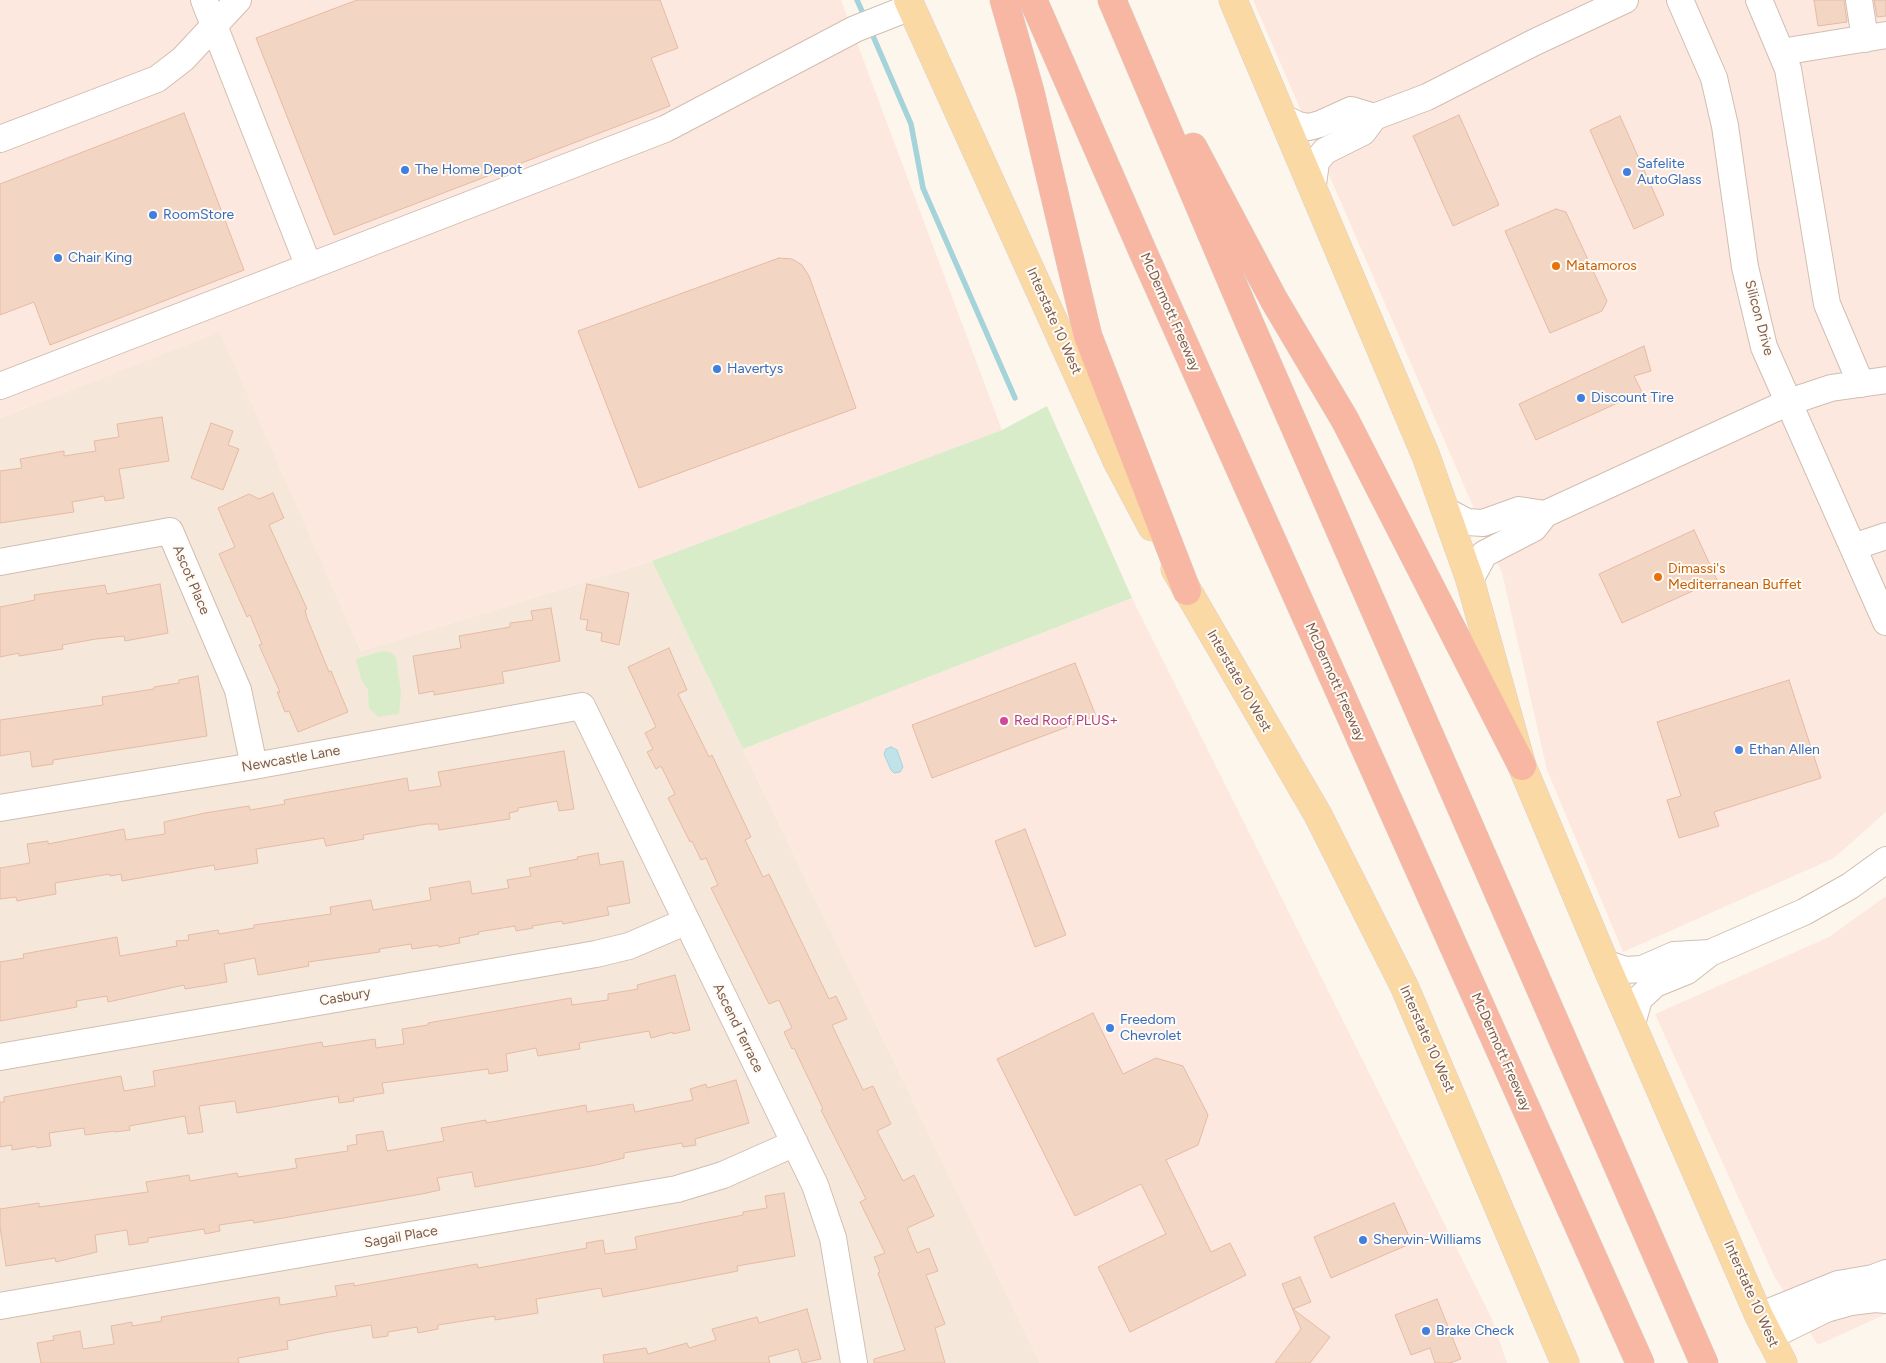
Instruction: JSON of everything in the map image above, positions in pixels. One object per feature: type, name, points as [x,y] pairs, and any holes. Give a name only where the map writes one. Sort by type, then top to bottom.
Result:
[{"type":"highway","points":[[1004,0],[1030,91],[1088,336],[1187,591]]},
{"type":"highway","name":"McDermott Freeway","points":[[1033,0],[1147,261],[1640,1363]]},
{"type":"highway","points":[[1112,0],[1249,322],[1704,1363]]},
{"type":"highway","points":[[1119,0],[1221,204],[1274,300],[1345,420],[1522,766]]},
{"type":"main road","name":"Interstate 10 West","points":[[1233,0],[1313,184],[1426,456],[1470,580],[1522,766],[1605,963],[1764,1326],[1783,1363]]},
{"type":"main road","name":"Interstate 10 West","points":[[909,4],[1117,461],[1187,591],[1318,815],[1405,988],[1565,1363]]},
{"type":"street","points":[[204,0],[309,267]]},
{"type":"street","points":[[0,139],[158,79],[183,59],[238,0]]},
{"type":"street","points":[[1313,184],[1316,162],[1325,151],[1363,132],[1374,117],[1427,97],[1534,42],[1625,0]]},
{"type":"street","name":"Silicon Drive","points":[[1680,0],[1714,78],[1725,126],[1746,267],[1764,347],[1886,622]]},
{"type":"street","points":[[1470,580],[1484,554],[1534,528],[1545,514],[1789,402],[1831,388],[1874,382],[1827,304],[1788,69],[1759,0]]},
{"type":"street","points":[[1781,52],[1876,37],[1859,0]]},
{"type":"street","points":[[0,386],[664,130],[855,30],[909,4]]},
{"type":"street","points":[[1284,118],[1298,125],[1309,127],[1351,110],[1374,117]]},
{"type":"street","points":[[1446,511],[1467,522],[1483,523],[1519,510],[1545,514]]},
{"type":"street","name":"Ascot Place","points":[[0,562],[170,531],[238,690],[254,766]]},
{"type":"street","points":[[1853,547],[1886,536]]},
{"type":"street","name":"Newcastle Lane","points":[[0,808],[254,766],[582,706]]},
{"type":"street","name":"Ascend Terrace","points":[[582,706],[685,922],[815,1185],[830,1225],[854,1363]]},
{"type":"street","points":[[1632,1024],[1640,999],[1655,984],[1687,971],[1710,953],[1804,912],[1850,886],[1886,860]]},
{"type":"street","name":"Casbury","points":[[0,1057],[596,954],[629,946],[685,922]]},
{"type":"street","points":[[1605,963],[1625,970],[1642,969],[1674,955],[1710,953]]},
{"type":"street","name":"Sagail Place","points":[[0,1306],[677,1189],[723,1175],[795,1143]]},
{"type":"street","points":[[1764,1326],[1838,1284],[1873,1278],[1886,1273]]},
{"type":"street","points":[[1764,1326],[1851,1302],[1875,1299],[1886,1300]]},
{"type":"shaded area","points":[[0,0],[841,0],[1002,430],[652,561],[361,651],[220,332],[0,418]]},
{"type":"shaded area","points":[[1253,0],[1886,0],[1886,812],[1834,858],[1623,952],[1547,770],[1502,573]]},
{"type":"shaded area","points":[[220,331],[361,651],[652,561],[1040,1363],[0,1363],[0,418]]},
{"type":"shaded area","points":[[1132,598],[1492,1319],[1507,1363],[1040,1363],[743,749]]},
{"type":"shaded area","points":[[1886,896],[1886,1314],[1818,1345],[1774,1276],[1655,1014],[1829,937]]},
{"type":"green space","points":[[1047,406],[1132,598],[743,749],[652,561],[1002,430]]},
{"type":"green space","points":[[382,651],[392,653],[396,657],[401,693],[399,714],[378,717],[369,708],[368,690],[361,679],[356,659]]},
{"type":"water","points":[[891,747],[897,750],[903,767],[900,772],[894,773],[891,770],[884,754],[886,749]]},
{"type":"building","name":"The Home Depot","points":[[357,0],[660,0],[678,48],[651,58],[670,106],[334,235],[256,38]]},
{"type":"building","points":[[1814,0],[1844,0],[1847,22],[1818,26]]},
{"type":"building","points":[[1874,0],[1886,0],[1886,16],[1877,17]]},
{"type":"building","name":"RoomStore","points":[[184,113],[244,270],[50,345],[34,302],[0,315],[0,184]]},
{"type":"building","points":[[1459,115],[1499,205],[1453,226],[1413,136]]},
{"type":"building","name":"Safelite AutoGlass","points":[[1620,116],[1664,215],[1634,229],[1590,130]]},
{"type":"building","name":"Matamoros","points":[[1556,209],[1566,212],[1607,301],[1602,311],[1550,333],[1505,231]]},
{"type":"building","name":"Havertys","points":[[779,258],[792,259],[802,265],[809,276],[856,408],[639,488],[578,331]]},
{"type":"building","name":"Discount Tire","points":[[1644,346],[1651,371],[1634,376],[1642,392],[1536,440],[1519,404]]},
{"type":"building","points":[[162,417],[169,461],[119,469],[124,498],[105,501],[104,496],[72,502],[74,512],[0,523],[0,471],[22,468],[20,459],[64,451],[64,456],[96,451],[94,441],[119,437],[117,424]]},
{"type":"building","points":[[211,423],[233,431],[228,445],[239,449],[223,490],[191,478]]},
{"type":"building","points":[[273,493],[284,518],[269,525],[307,609],[305,610],[307,618],[348,712],[298,732],[289,711],[285,712],[277,692],[280,692],[259,645],[262,644],[250,615],[247,617],[219,554],[235,547],[218,508],[249,494],[259,499]]},
{"type":"building","name":"Dimassi's Mediterranean Buffet","points":[[1694,530],[1717,580],[1622,623],[1599,574]]},
{"type":"building","points":[[160,584],[168,633],[125,641],[124,636],[96,639],[62,645],[63,649],[19,656],[19,653],[0,657],[0,607],[35,600],[34,595],[54,592],[105,585],[107,594]]},
{"type":"building","points":[[587,584],[629,593],[619,645],[601,641],[602,633],[586,630],[588,620],[580,619]]},
{"type":"building","points":[[551,608],[560,661],[502,672],[504,683],[434,695],[434,691],[419,694],[413,656],[461,648],[459,636],[510,627],[510,623],[533,620],[531,611]]},
{"type":"building","points":[[669,648],[687,690],[678,694],[709,757],[712,755],[751,837],[745,840],[763,877],[769,874],[829,999],[836,996],[847,1019],[832,1025],[863,1090],[873,1086],[891,1124],[877,1131],[903,1181],[914,1175],[934,1216],[907,1228],[917,1253],[929,1248],[938,1271],[926,1275],[945,1324],[935,1328],[945,1363],[874,1363],[874,1359],[905,1350],[878,1273],[880,1272],[874,1257],[885,1253],[860,1202],[866,1199],[821,1110],[823,1109],[794,1048],[792,1049],[784,1032],[792,1028],[779,1000],[769,1004],[711,888],[718,885],[706,858],[701,860],[692,841],[690,842],[668,798],[675,794],[661,766],[656,769],[647,752],[653,749],[645,733],[656,727],[628,667]]},
{"type":"building","name":"Red Roof PLUS+","points":[[1075,663],[1096,716],[932,778],[912,725]]},
{"type":"building","points":[[198,676],[207,736],[53,760],[53,764],[32,767],[30,751],[0,756],[0,720],[103,705],[102,697],[154,689],[154,687],[179,683],[179,680]]},
{"type":"building","name":"Ethan Allen","points":[[1789,680],[1821,778],[1714,812],[1719,826],[1679,838],[1667,800],[1681,796],[1657,722]]},
{"type":"building","points":[[564,751],[574,809],[559,811],[557,801],[518,808],[518,811],[509,813],[510,819],[439,830],[438,824],[427,824],[363,835],[364,839],[326,846],[324,838],[256,849],[258,863],[215,870],[214,865],[122,881],[121,874],[110,876],[110,874],[55,883],[56,894],[17,901],[16,897],[0,899],[0,868],[30,863],[27,844],[48,841],[48,844],[124,829],[126,840],[165,834],[164,822],[205,813],[249,806],[250,810],[285,804],[284,800],[407,778],[409,791],[441,786],[438,772]]},
{"type":"building","points":[[1025,829],[1066,935],[1035,947],[995,841]]},
{"type":"building","points":[[598,853],[600,865],[623,861],[630,903],[607,907],[609,915],[563,924],[562,921],[532,926],[533,928],[516,931],[515,926],[478,932],[479,934],[459,938],[460,943],[412,949],[411,944],[379,949],[380,952],[308,962],[309,966],[258,975],[255,958],[224,964],[227,982],[185,989],[184,985],[108,1002],[107,996],[76,1001],[77,1007],[0,1021],[0,962],[24,958],[23,954],[117,937],[120,956],[177,946],[176,941],[189,940],[188,935],[218,930],[219,934],[254,928],[254,925],[331,914],[330,907],[371,900],[373,910],[431,900],[429,888],[470,881],[472,894],[509,888],[507,880],[531,876],[529,868],[578,859],[577,857]]},
{"type":"building","points":[[675,975],[690,1030],[651,1038],[649,1031],[579,1043],[580,1049],[538,1056],[536,1048],[506,1054],[508,1071],[489,1074],[488,1069],[382,1083],[384,1093],[353,1098],[354,1101],[339,1103],[338,1096],[237,1113],[235,1101],[199,1106],[203,1132],[188,1134],[185,1116],[129,1126],[130,1130],[115,1132],[85,1135],[84,1128],[49,1133],[51,1146],[37,1148],[36,1146],[12,1150],[12,1145],[0,1147],[0,1102],[4,1102],[4,1097],[121,1076],[124,1091],[155,1086],[153,1071],[322,1042],[323,1047],[375,1039],[376,1048],[404,1044],[402,1029],[571,998],[572,1005],[608,1000],[608,994],[638,989],[637,985]]},
{"type":"building","points":[[1093,1013],[1123,1074],[1156,1058],[1183,1066],[1208,1115],[1198,1145],[1166,1160],[1211,1252],[1230,1243],[1246,1275],[1130,1332],[1098,1267],[1166,1234],[1141,1184],[1075,1216],[997,1059]]},
{"type":"building","points":[[736,1080],[749,1123],[695,1139],[696,1145],[683,1147],[682,1143],[624,1153],[624,1158],[596,1165],[475,1187],[472,1172],[437,1178],[440,1190],[254,1223],[253,1220],[219,1225],[220,1231],[205,1234],[204,1229],[148,1238],[148,1242],[129,1245],[127,1230],[95,1235],[97,1252],[56,1262],[55,1258],[6,1266],[0,1227],[0,1209],[39,1203],[39,1207],[148,1192],[146,1182],[189,1175],[190,1181],[237,1173],[238,1177],[297,1168],[295,1159],[348,1151],[347,1146],[357,1144],[356,1135],[383,1131],[387,1151],[444,1141],[441,1128],[486,1120],[486,1123],[586,1105],[587,1112],[633,1104],[635,1112],[693,1100],[690,1089],[706,1084],[707,1088]]},
{"type":"building","points":[[784,1193],[795,1256],[737,1266],[738,1271],[603,1297],[601,1288],[536,1299],[538,1313],[495,1320],[495,1316],[438,1325],[438,1329],[418,1333],[417,1327],[388,1332],[388,1336],[373,1338],[371,1325],[324,1333],[287,1341],[288,1349],[238,1358],[239,1363],[41,1363],[37,1343],[54,1340],[53,1336],[80,1331],[83,1349],[114,1344],[111,1326],[132,1322],[132,1326],[162,1321],[161,1317],[279,1297],[280,1305],[337,1296],[335,1286],[354,1283],[354,1286],[477,1264],[478,1268],[587,1248],[586,1243],[603,1240],[605,1254],[637,1249],[635,1237],[743,1215],[743,1212],[767,1208],[765,1196]]},
{"type":"building","name":"Sherwin-Williams","points":[[1394,1203],[1412,1243],[1331,1278],[1314,1237]]},
{"type":"building","points":[[1300,1277],[1311,1302],[1293,1309],[1330,1337],[1310,1363],[1275,1363],[1301,1329],[1282,1284]]},
{"type":"building","name":"Brake Check","points":[[1437,1299],[1461,1359],[1450,1363],[1435,1363],[1430,1348],[1411,1355],[1395,1315]]},
{"type":"building","points":[[807,1309],[821,1359],[802,1363],[798,1349],[768,1357],[770,1363],[604,1363],[603,1355],[646,1348],[648,1354],[687,1343],[689,1348],[716,1340],[712,1329],[757,1317],[759,1323]]},
{"type":"waterway","points":[[857,0],[865,18]]},
{"type":"waterway","points":[[870,29],[911,124],[923,188],[1015,398]]},
{"type":"place","name":"The Home Depot","points":[[405,170]]},
{"type":"place","name":"Safelite AutoGlass","points":[[1627,172]]},
{"type":"place","name":"RoomStore","points":[[153,215]]},
{"type":"place","name":"Chair King","points":[[58,258]]},
{"type":"place","name":"Matamoros","points":[[1556,266]]},
{"type":"place","name":"Havertys","points":[[717,369]]},
{"type":"place","name":"Discount Tire","points":[[1581,398]]},
{"type":"place","name":"Dimassi's Mediterranean Buffet","points":[[1658,577]]},
{"type":"place","name":"Red Roof PLUS+","points":[[1004,721]]},
{"type":"place","name":"Ethan Allen","points":[[1739,750]]},
{"type":"place","name":"Freedom Chevrolet","points":[[1110,1028]]},
{"type":"place","name":"Sherwin-Williams","points":[[1363,1240]]},
{"type":"place","name":"Brake Check","points":[[1426,1331]]}]
